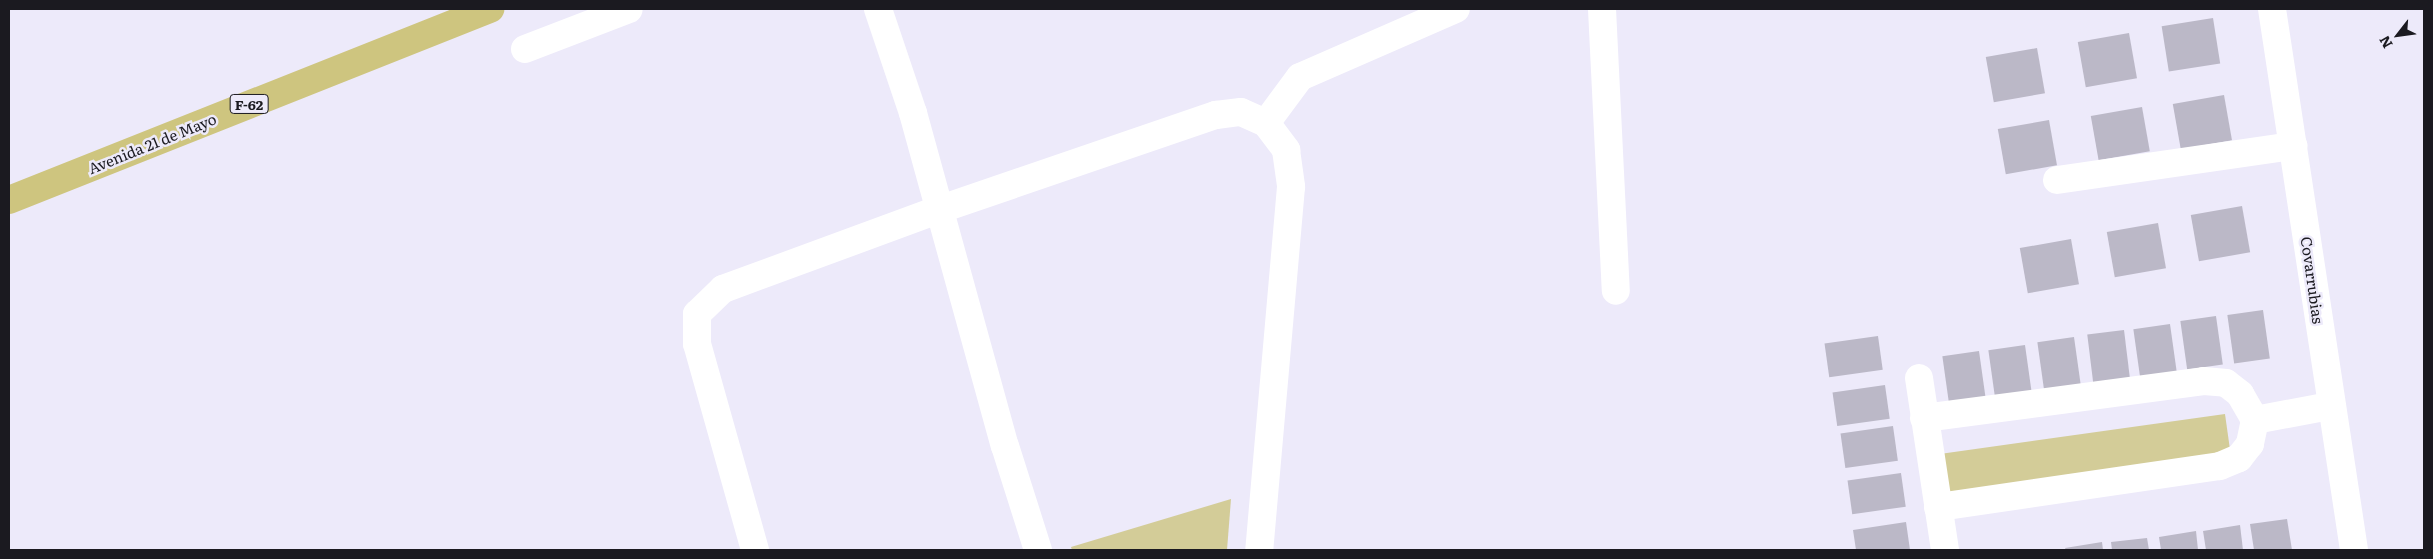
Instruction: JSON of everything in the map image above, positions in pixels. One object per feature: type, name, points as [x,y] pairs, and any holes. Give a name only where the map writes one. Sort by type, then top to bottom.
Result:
[{"type":"main road","name":"Avenida 21 de Mayo","points":[[9,200],[490,9]]},
{"type":"street","points":[[525,49],[629,9]]},
{"type":"street","points":[[878,9],[913,113],[938,210],[1038,550]]},
{"type":"street","points":[[1266,123],[1300,77],[1456,9]]},
{"type":"street","points":[[1602,9],[1616,291]]},
{"type":"street","name":"Covarrubias","points":[[2272,9],[2294,146],[2330,406],[2354,550]]},
{"type":"street","points":[[755,550],[697,344],[696,314],[722,289],[938,210],[1216,115],[1241,112],[1266,123],[1286,150],[1291,186],[1259,550]]},
{"type":"street","points":[[2058,180],[2294,146]]},
{"type":"street","points":[[1919,378],[1945,550]]},
{"type":"street","points":[[1924,418],[2204,381],[2226,383],[2240,394],[2255,420],[2250,444],[2239,458],[2220,466],[1938,507]]},
{"type":"street","points":[[2255,420],[2330,406]]},
{"type":"shaded area","points":[[2225,414],[2232,465],[1947,505],[1940,454]]},
{"type":"shaded area","points":[[1231,499],[1227,550],[1072,550],[1071,547]]},
{"type":"building","points":[[2213,18],[2220,63],[2169,72],[2162,26]]},
{"type":"building","points":[[2129,33],[2137,78],[2086,87],[2078,42]]},
{"type":"building","points":[[2037,48],[2045,93],[1994,102],[1986,57]]},
{"type":"building","points":[[2224,95],[2232,140],[2181,149],[2173,104]]},
{"type":"building","points":[[2142,107],[2150,151],[2099,160],[2091,116]]},
{"type":"building","points":[[2049,120],[2057,165],[2006,174],[1998,129]]},
{"type":"building","points":[[2242,206],[2250,252],[2199,261],[2191,215]]},
{"type":"building","points":[[2158,223],[2166,268],[2115,277],[2107,232]]},
{"type":"building","points":[[2071,239],[2079,284],[2028,293],[2020,248]]},
{"type":"building","points":[[2263,310],[2270,359],[2234,364],[2227,315]]},
{"type":"building","points":[[2216,316],[2223,365],[2187,370],[2180,321]]},
{"type":"building","points":[[2170,324],[2177,373],[2140,378],[2133,329]]},
{"type":"building","points":[[2124,330],[2130,379],[2093,383],[2087,335]]},
{"type":"building","points":[[1878,336],[1883,370],[1829,377],[1825,344]]},
{"type":"building","points":[[2074,337],[2081,386],[2044,391],[2037,342]]},
{"type":"building","points":[[2025,345],[2032,394],[1995,399],[1988,350]]},
{"type":"building","points":[[1979,351],[1986,400],[1949,405],[1942,356]]},
{"type":"building","points":[[1885,385],[1890,419],[1837,426],[1833,392]]},
{"type":"building","points":[[1893,426],[1898,461],[1845,468],[1841,433]]},
{"type":"building","points":[[1901,473],[1906,507],[1852,514],[1848,481]]},
{"type":"building","points":[[2287,519],[2292,550],[2254,550],[2250,524]]},
{"type":"building","points":[[1906,522],[1910,550],[1856,550],[1853,530]]},
{"type":"building","points":[[2240,525],[2243,550],[2206,550],[2203,531]]},
{"type":"building","points":[[2196,531],[2198,550],[2161,550],[2159,537]]},
{"type":"building","points":[[2147,538],[2149,550],[2112,550],[2111,542]]},
{"type":"building","points":[[2102,542],[2103,550],[2066,550],[2065,548]]}]
